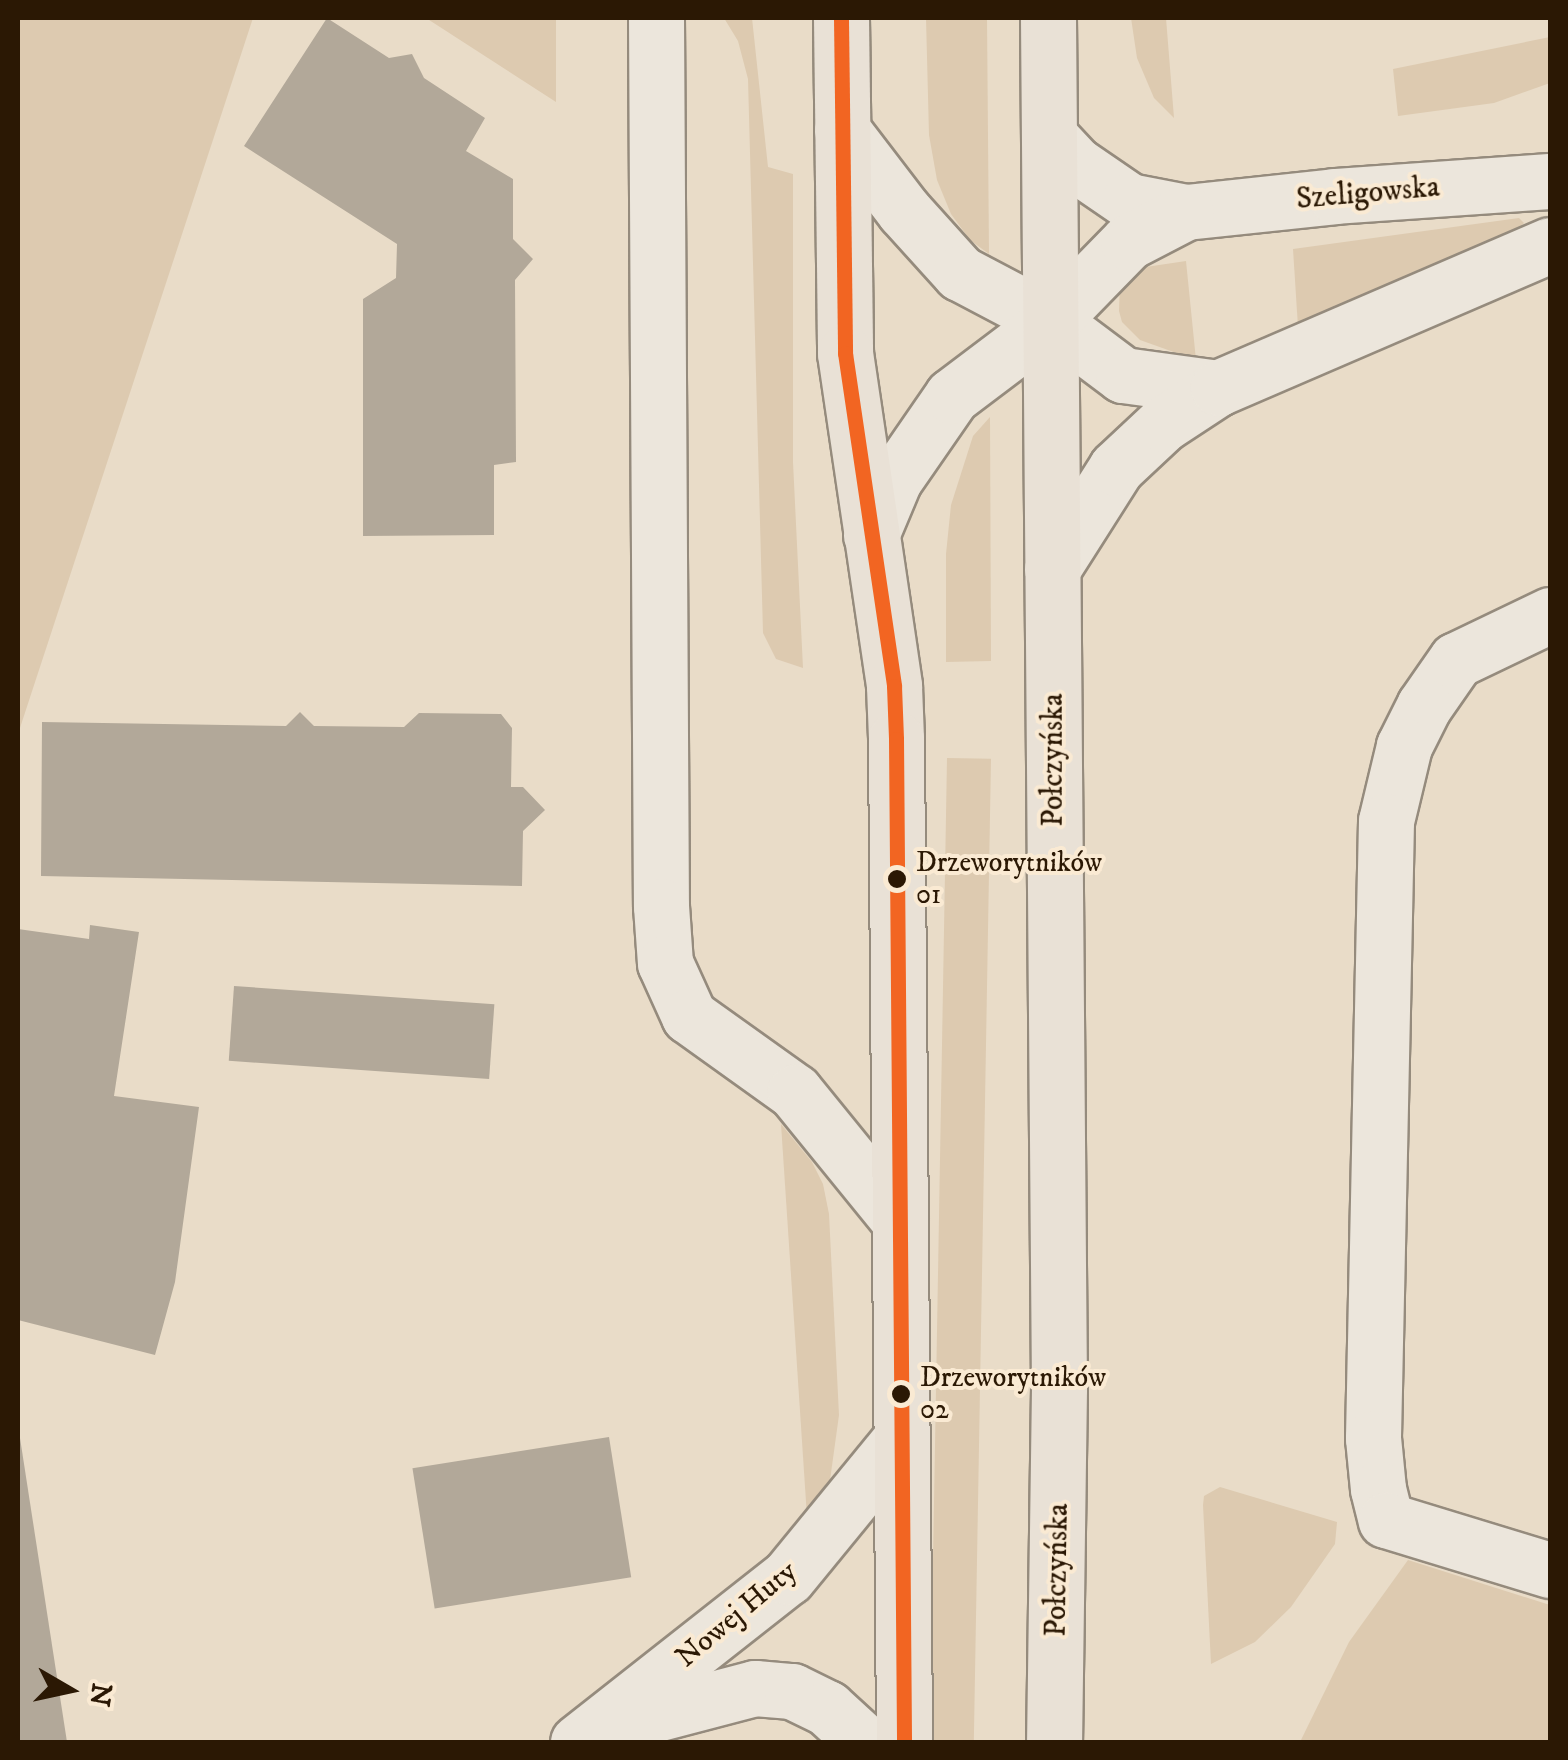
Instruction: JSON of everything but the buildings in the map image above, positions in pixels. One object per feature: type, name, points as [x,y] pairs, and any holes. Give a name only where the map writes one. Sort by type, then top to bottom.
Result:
[{"type":"main road","points":[[840,18],[844,353],[894,686],[896,739],[904,1742]]},
{"type":"main road","name":"Połczyńska","points":[[1048,18],[1060,1388],[1054,1742]]},
{"type":"street","points":[[656,18],[660,906],[665,963],[689,1016],[795,1092],[898,1220]]},
{"type":"street","points":[[842,130],[904,211],[960,272],[1050,321],[1124,375],[1218,388]]},
{"type":"street","name":"Szeligowska","points":[[1048,136],[1076,164],[1129,201],[1186,212],[1550,181]]},
{"type":"street","name":"Szeligowska","points":[[872,534],[894,480],[952,396],[1050,321],[1098,268],[1128,242],[1186,212]]},
{"type":"street","points":[[1052,569],[1116,468],[1163,424],[1218,388],[1550,244]]},
{"type":"street","points":[[1550,615],[1456,660],[1424,706],[1404,746],[1386,821],[1373,1438],[1378,1489],[1386,1520],[1550,1570]]},
{"type":"street","name":"Nowej Huty","points":[[587,1736],[788,1577],[900,1439]]},
{"type":"street","name":"Nowej Huty","points":[[587,1736],[755,1688],[792,1690],[827,1708],[864,1742]]},
{"type":"shaded area","points":[[18,18],[253,18],[18,734]]},
{"type":"shaded area","points":[[426,18],[556,18],[556,102]]},
{"type":"shaded area","points":[[724,18],[752,18],[768,167],[793,174],[793,462],[803,668],[776,659],[763,633],[748,79],[738,41]]},
{"type":"shaded area","points":[[926,18],[987,18],[989,254],[970,240],[951,214],[937,180],[929,135]]},
{"type":"shaded area","points":[[1131,18],[1166,18],[1174,118],[1154,98],[1137,58]]},
{"type":"shaded area","points":[[1550,37],[1550,83],[1494,103],[1398,116],[1393,69]]},
{"type":"shaded area","points":[[1519,218],[1524,223],[1521,226],[1298,327],[1293,249]]},
{"type":"shaded area","points":[[1186,261],[1196,360],[1140,340],[1122,322],[1119,311],[1120,283],[1139,268]]},
{"type":"shaded area","points":[[990,417],[991,661],[946,662],[946,554],[951,505],[973,436]]},
{"type":"shaded area","points":[[947,758],[991,759],[974,1742],[930,1742]]},
{"type":"shaded area","points":[[781,1124],[812,1162],[823,1184],[829,1214],[839,1415],[827,1502],[808,1532]]},
{"type":"shaded area","points":[[1220,1487],[1337,1522],[1335,1544],[1291,1607],[1255,1642],[1211,1664],[1203,1505],[1204,1496]]},
{"type":"shaded area","points":[[1408,1560],[1550,1605],[1550,1742],[1300,1742],[1349,1642]]},
{"type":"transit line","points":[[841,18],[845,353],[894,686],[896,739],[904,1742]]},
{"type":"place","name":"Drzeworytników 01","points":[[897,879]]},
{"type":"place","name":"Drzeworytników 02","points":[[901,1394]]}]
